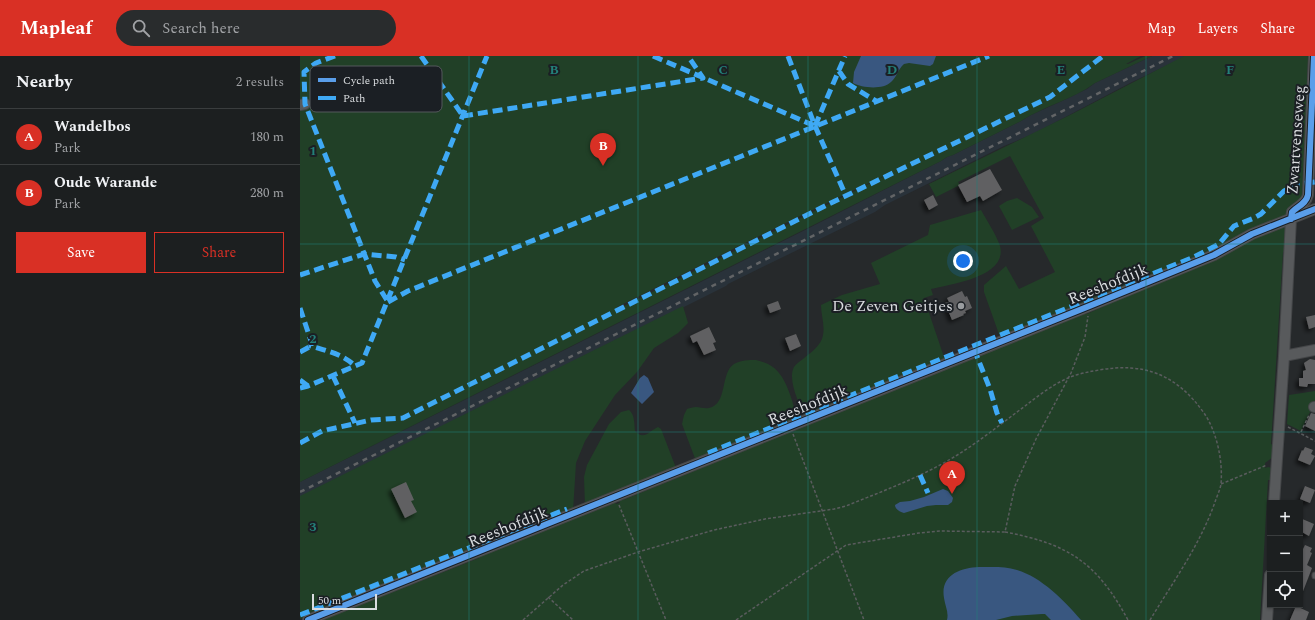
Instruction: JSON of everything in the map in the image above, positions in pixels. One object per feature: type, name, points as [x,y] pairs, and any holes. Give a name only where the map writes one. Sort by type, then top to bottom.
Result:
[{"type":"street","name":"Zwartvenseweg","points":[[1274,500],[1284,356],[1291,218],[1292,212],[1304,203],[1308,195],[1314,56]]},
{"type":"street","name":"Reeshofdijk","points":[[308,620],[1087,307],[1214,255],[1238,241],[1315,209]]},
{"type":"street","points":[[1284,356],[1315,350]]},
{"type":"street","points":[[1267,620],[1268,608]]},
{"type":"path","points":[[1005,532],[1012,496],[1020,472],[1068,378],[1085,337],[1087,326],[1087,307]]},
{"type":"path","points":[[523,620],[563,584],[584,571],[638,552],[734,526],[765,519],[846,506],[932,469],[955,456],[1041,394],[1068,378],[1094,371],[1125,368],[1144,369],[1155,373],[1175,383],[1187,392],[1196,402],[1212,428],[1219,451],[1221,484],[1211,512],[1193,548],[1150,620]]},
{"type":"path","points":[[1301,432],[1315,407]]},
{"type":"path","points":[[1279,423],[1301,432],[1315,441]]},
{"type":"path","points":[[790,427],[864,620]]},
{"type":"path","points":[[1221,484],[1277,462]]},
{"type":"path","points":[[616,497],[666,620]]},
{"type":"path","points":[[736,620],[846,545],[940,531],[1005,532],[1035,539],[1073,555],[1096,573],[1113,594],[1128,620]]},
{"type":"path","points":[[548,597],[573,620]]},
{"type":"shaded area","points":[[1152,56],[1187,56],[1130,83],[1035,133],[1004,146],[885,205],[875,212],[728,284],[300,499],[300,482],[813,226],[1031,115],[1087,89],[1095,83]]},
{"type":"green space","points":[[300,56],[1141,56],[1126,64],[1128,64],[1145,56],[1152,56],[1095,83],[1077,94],[1039,111],[300,482]],"holes":[[[895,171],[618,309],[617,307],[825,204]]]},
{"type":"green space","points":[[1184,56],[1308,56],[1305,179],[1303,196],[1288,217],[1221,248],[1000,337],[984,292],[984,285],[1006,266],[1019,289],[1055,272],[1031,226],[1044,218],[1010,156],[958,182],[960,185],[936,197],[929,184],[1072,114]]},
{"type":"green space","points":[[1017,198],[1032,207],[1039,217],[1012,230],[999,206],[1007,201]]},
{"type":"green space","points":[[981,210],[999,242],[1000,257],[995,265],[987,272],[976,277],[931,289],[933,295],[924,298],[945,360],[805,418],[793,385],[792,372],[794,367],[816,348],[822,339],[823,326],[821,305],[842,295],[880,284],[871,263],[928,235],[930,225]]},
{"type":"green space","points":[[1285,225],[1285,252],[1283,252],[1271,444],[1274,445],[1273,457],[1265,463],[1265,468],[1272,468],[1271,480],[1268,480],[1260,620],[321,620],[365,603],[319,620],[369,599],[370,601],[479,558],[478,555],[586,512],[587,514],[612,504],[611,502],[614,500],[616,504],[620,503],[618,499],[621,498],[623,500],[787,433],[789,430],[790,433],[794,432],[793,428],[796,430],[1086,312],[1086,314],[1089,313]]},
{"type":"green space","points":[[683,306],[688,323],[678,333],[654,348],[637,372],[615,395],[585,441],[576,463],[573,511],[300,619],[300,496]]},
{"type":"green space","points":[[756,360],[768,364],[780,374],[788,389],[798,420],[696,461],[682,424],[687,409],[693,407],[709,408],[715,405],[722,395],[730,368],[739,362]]},
{"type":"green space","points":[[1315,391],[1315,405],[1301,431],[1287,424],[1289,395]]},
{"type":"green space","points":[[629,410],[633,417],[635,431],[638,434],[644,435],[658,427],[661,429],[676,468],[585,506],[584,477],[587,465],[609,424],[621,412]]},
{"type":"water","points":[[861,56],[936,56],[933,64],[930,66],[909,63],[904,64],[900,68],[895,78],[887,85],[872,87],[853,83],[854,72]]},
{"type":"water","points":[[644,375],[648,378],[654,392],[642,404],[631,393],[640,378]]},
{"type":"water","points":[[943,489],[948,491],[953,498],[952,502],[948,505],[927,506],[904,513],[898,510],[895,506],[900,502],[924,497]]},
{"type":"water","points":[[979,567],[1008,568],[1026,573],[1052,590],[1081,620],[1051,620],[1045,614],[1042,614],[1012,616],[996,620],[947,620],[948,614],[944,598],[944,590],[948,578],[959,571]]},
{"type":"building","points":[[990,169],[1002,190],[983,201],[980,196],[967,202],[958,185]]},
{"type":"building","points":[[933,195],[938,205],[929,210],[924,200]]},
{"type":"building","points":[[962,291],[965,297],[967,296],[972,308],[965,311],[966,313],[963,314],[964,315],[952,320],[945,303],[949,302],[947,298]]},
{"type":"building","points":[[778,301],[781,309],[770,313],[767,305]]},
{"type":"building","points":[[1315,315],[1315,327],[1309,329],[1306,317]]},
{"type":"building","points":[[709,327],[716,342],[713,343],[716,350],[704,355],[697,341],[693,343],[690,336]]},
{"type":"building","points":[[796,334],[801,346],[790,351],[785,338]]},
{"type":"building","points":[[1310,359],[1315,360],[1315,384],[1308,384],[1307,387],[1299,386],[1299,378],[1303,378],[1303,371],[1306,370],[1304,363]]},
{"type":"building","points":[[1311,413],[1315,414],[1315,431],[1305,426]]},
{"type":"building","points":[[1305,447],[1313,450],[1311,454],[1315,456],[1310,465],[1298,460],[1302,450],[1303,451]]},
{"type":"building","points":[[406,482],[414,500],[411,501],[417,512],[405,518],[391,489]]},
{"type":"building","points":[[1305,486],[1315,490],[1310,503],[1300,499]]},
{"type":"building","points":[[1303,519],[1314,524],[1309,536],[1303,533]]},
{"type":"building","points":[[1305,545],[1312,548],[1310,552],[1312,553],[1307,565],[1312,568],[1303,591],[1303,572],[1303,549]]},
{"type":"building","points":[[1295,608],[1300,608],[1309,612],[1306,620],[1290,620]]},
{"type":"railway","points":[[300,492],[1173,56]]},
{"type":"marked path","points":[[312,66],[335,56]]},
{"type":"marked path","points":[[421,56],[428,66]]},
{"type":"marked path","points":[[300,388],[362,363],[487,56]]},
{"type":"marked path","points":[[653,56],[815,126]]},
{"type":"marked path","points":[[463,116],[703,78],[688,56]]},
{"type":"marked path","points":[[788,56],[815,126],[846,196]]},
{"type":"marked path","points":[[815,126],[845,56]]},
{"type":"marked path","points":[[388,302],[408,291],[989,56]]},
{"type":"marked path","points":[[300,443],[322,431],[371,420],[403,418],[833,202],[1050,97],[1103,56]]},
{"type":"marked path","points":[[310,68],[304,72],[305,104],[375,281],[388,302]]},
{"type":"marked path","points":[[839,71],[848,84],[876,101]]},
{"type":"marked path","points":[[442,86],[463,116]]},
{"type":"marked path","points":[[708,453],[1194,257],[1219,244],[1234,226],[1261,214],[1284,191],[1299,184],[1315,182]]},
{"type":"marked path","points":[[300,275],[364,254],[396,257],[405,260]]},
{"type":"marked path","points":[[300,308],[311,341],[311,346],[329,351],[355,366]]},
{"type":"marked path","points":[[300,352],[311,346]]},
{"type":"marked path","points":[[974,349],[1002,423]]},
{"type":"marked path","points":[[333,376],[355,423]]},
{"type":"marked path","points":[[300,380],[308,386]]},
{"type":"marked path","points":[[920,475],[928,493]]},
{"type":"marked path","points":[[300,615],[567,509]]},
{"type":"cycle path","points":[[1291,219],[1292,212],[1304,203],[1308,195],[1314,56]]},
{"type":"cycle path","points":[[308,620],[1087,307],[1214,255],[1252,234],[1315,209]]},
{"type":"place","name":"Oude Warande","points":[[603,166]]},
{"type":"place","name":"De Zeven Geitjes","points":[[961,306]]},
{"type":"place","name":"Wandelbos","points":[[952,494]]}]
